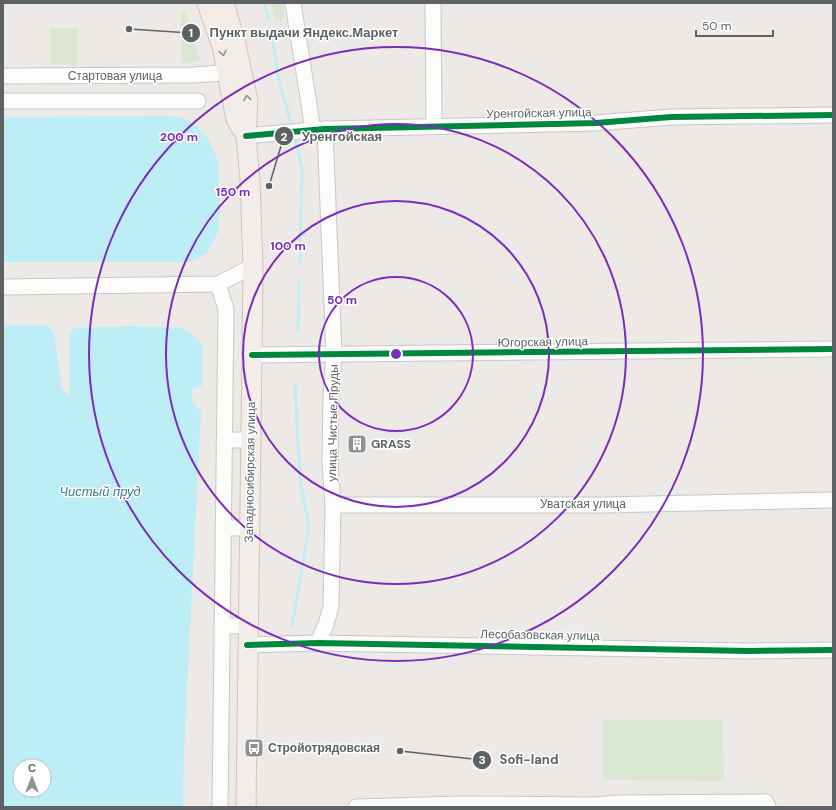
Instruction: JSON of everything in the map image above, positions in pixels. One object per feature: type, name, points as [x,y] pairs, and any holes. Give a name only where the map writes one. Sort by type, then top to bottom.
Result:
[{"type":"main road","name":"Западносибирская улица","points":[[207,3],[222,46],[248,102],[246,136],[253,266],[246,807]]},
{"type":"main road","name":"Западносибирская улица","points":[[224,3],[235,73]]},
{"type":"street","name":"улица Чистые Пруды","points":[[293,3],[319,129],[334,355],[331,393],[330,463],[333,505],[331,607],[318,643]]},
{"type":"street","points":[[433,3],[434,126]]},
{"type":"street","name":"Стартовая улица","points":[[3,76],[235,73]]},
{"type":"street","points":[[3,101],[198,101]]},
{"type":"street","name":"Уренгойская улица","points":[[246,136],[319,129],[596,123],[671,117],[833,115]]},
{"type":"street","points":[[3,287],[218,284],[253,266]]},
{"type":"street","points":[[218,284],[226,310],[220,807]]},
{"type":"street","name":"Югорская улица","points":[[252,355],[833,349]]},
{"type":"street","points":[[224,440],[251,440]]},
{"type":"street","name":"Уватская улица","points":[[333,505],[603,505],[833,500]]},
{"type":"street","points":[[223,528],[250,528]]},
{"type":"street","points":[[222,626],[248,626]]},
{"type":"street","name":"Лесобазовская улица","points":[[248,645],[318,643],[741,651],[833,650]]},
{"type":"street","points":[[356,807],[460,804],[595,805],[618,803],[704,802],[766,802],[768,807]]},
{"type":"green space","points":[[270,3],[283,3],[284,19],[276,23]]},
{"type":"green space","points":[[184,10],[200,60],[182,64],[181,14]]},
{"type":"green space","points":[[50,28],[78,28],[78,65],[50,64]]},
{"type":"green space","points":[[603,720],[723,720],[724,781],[603,780]]},
{"type":"water","points":[[173,116],[193,122],[209,140],[218,161],[220,208],[218,232],[207,253],[190,262],[3,262],[3,117]]},
{"type":"water","name":"Чистый пруд","points":[[3,325],[46,325],[54,333],[62,389],[70,398],[69,333],[75,328],[132,326],[184,328],[203,345],[202,386],[193,388],[192,401],[201,412],[184,751],[183,807],[3,807]]},
{"type":"waterway","points":[[264,3],[269,20]]},
{"type":"waterway","points":[[273,41],[278,77],[291,123]]},
{"type":"waterway","points":[[295,140],[302,168],[300,264]]},
{"type":"waterway","points":[[298,331],[299,282]]},
{"type":"waterway","points":[[292,626],[309,527],[300,480],[295,385]]},
{"type":"cycle path","points":[[246,136],[325,129],[596,123],[671,117],[833,115]]},
{"type":"cycle path","points":[[252,355],[833,349]]},
{"type":"cycle path","points":[[247,645],[318,643],[749,651],[833,650]]},
{"type":"place","name":"Пункт выдачи Яндекс.Маркет","points":[[129,29]]},
{"type":"place","name":"Уренгойская","points":[[269,186]]},
{"type":"place","name":"GRASS","points":[[357,444]]},
{"type":"place","name":"Стройотрядовская","points":[[254,748]]},
{"type":"place","name":"Sofi-land","points":[[400,751]]}]
